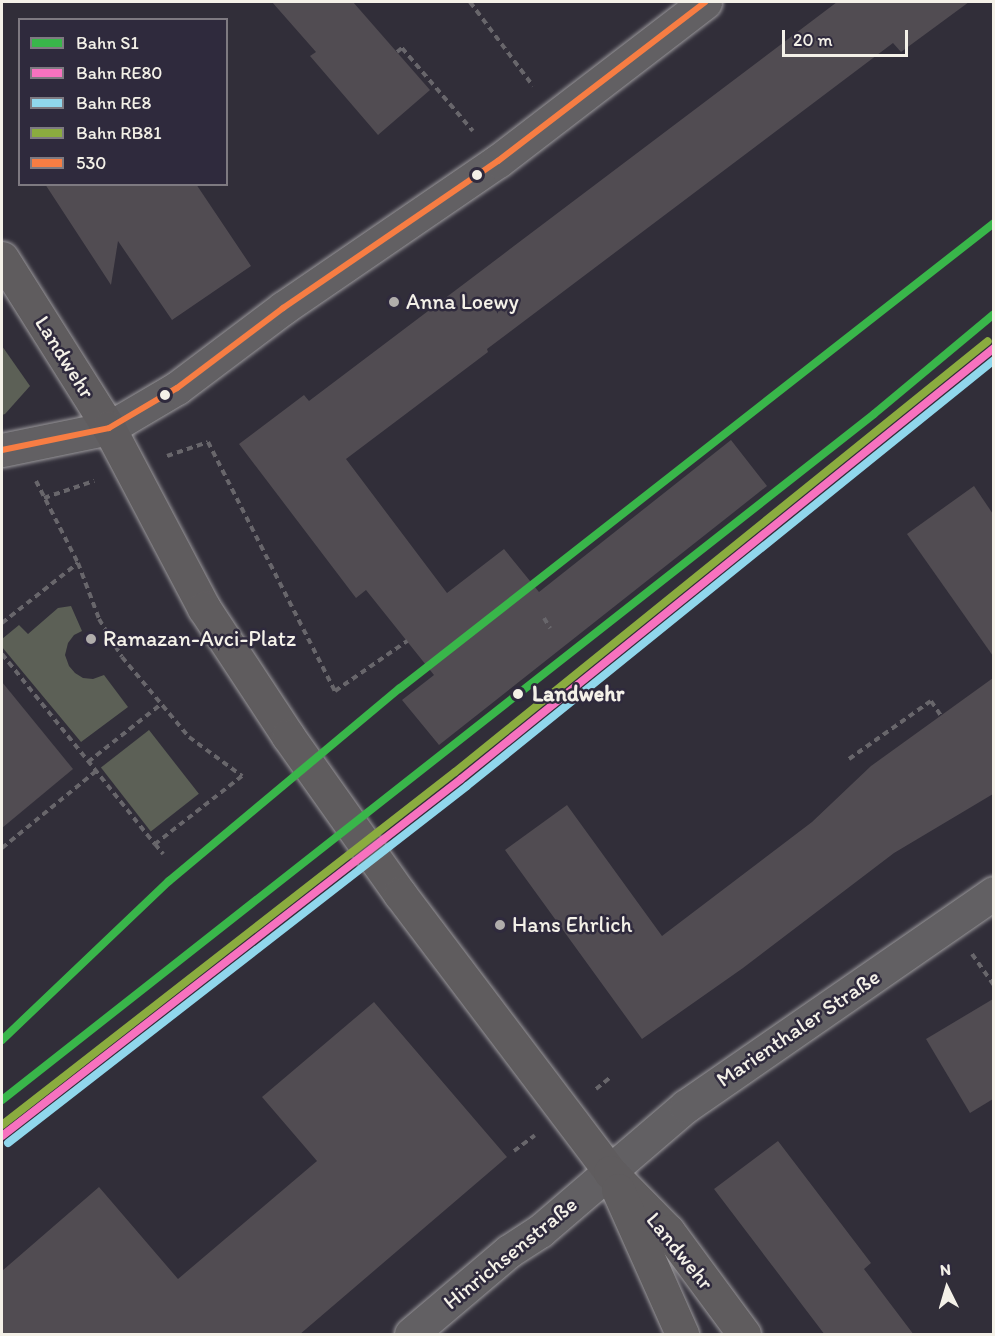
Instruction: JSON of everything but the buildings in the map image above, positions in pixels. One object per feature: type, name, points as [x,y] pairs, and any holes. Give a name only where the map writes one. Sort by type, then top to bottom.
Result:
[{"type":"main road","name":"Landwehr","points":[[2,258],[109,428],[204,608],[288,736],[400,894],[610,1172],[668,1231],[744,1335]]},
{"type":"main road","name":"Landwehr","points":[[610,1172],[682,1335]]},
{"type":"street","points":[[10,448],[109,428],[177,388],[283,308],[557,118],[705,2]]},
{"type":"street","name":"Marienthaler Straße","points":[[610,1172],[686,1106],[993,893]]},
{"type":"street","name":"Hinrichsenstraße","points":[[411,1335],[509,1251],[540,1231],[610,1172]]},
{"type":"path","points":[[470,2],[557,118]]},
{"type":"path","points":[[397,52],[402,48],[498,161]]},
{"type":"path","points":[[44,498],[208,442],[335,692],[407,641]]},
{"type":"path","points":[[10,448],[44,498],[78,563],[99,618],[122,657],[189,737],[243,776],[155,844]]},
{"type":"path","points":[[2,624],[78,563]]},
{"type":"path","points":[[544,618],[550,628]]},
{"type":"path","points":[[2,654],[163,854]]},
{"type":"path","points":[[849,759],[931,701],[941,716]]},
{"type":"path","points":[[88,762],[160,705]]},
{"type":"path","points":[[2,848],[95,772]]},
{"type":"shaded area","points":[[2,346],[30,386],[2,415]]},
{"type":"shaded area","points":[[71,606],[82,631],[74,635],[68,643],[65,655],[69,666],[83,678],[93,679],[104,675],[128,707],[81,742],[2,647],[2,639],[19,625],[28,634],[58,608]]},
{"type":"shaded area","points":[[149,730],[199,794],[151,831],[101,768]]},
{"type":"rail line","name":"S1","points":[[2,1040],[169,881],[399,689],[994,223]]},
{"type":"rail line","name":"S1","points":[[2,1100],[874,414],[994,314]]},
{"type":"rail line","name":"RB81","points":[[2,1125],[455,772],[988,341]]},
{"type":"rail line","name":"RE80","points":[[2,1136],[461,779],[994,348]]},
{"type":"rail line","name":"RE8","points":[[8,1143],[467,786],[994,360]]},
{"type":"transit line","name":"530","points":[[2,450],[109,428],[177,388],[283,308],[498,161],[705,2]]},
{"type":"place","name":"Anna Loewy","points":[[394,302]]},
{"type":"place","name":"Ramazan-Avci-Platz","points":[[91,639]]},
{"type":"place","name":"Landwehr","points":[[518,694]]},
{"type":"place","name":"Hans Ehrlich","points":[[500,925]]}]
